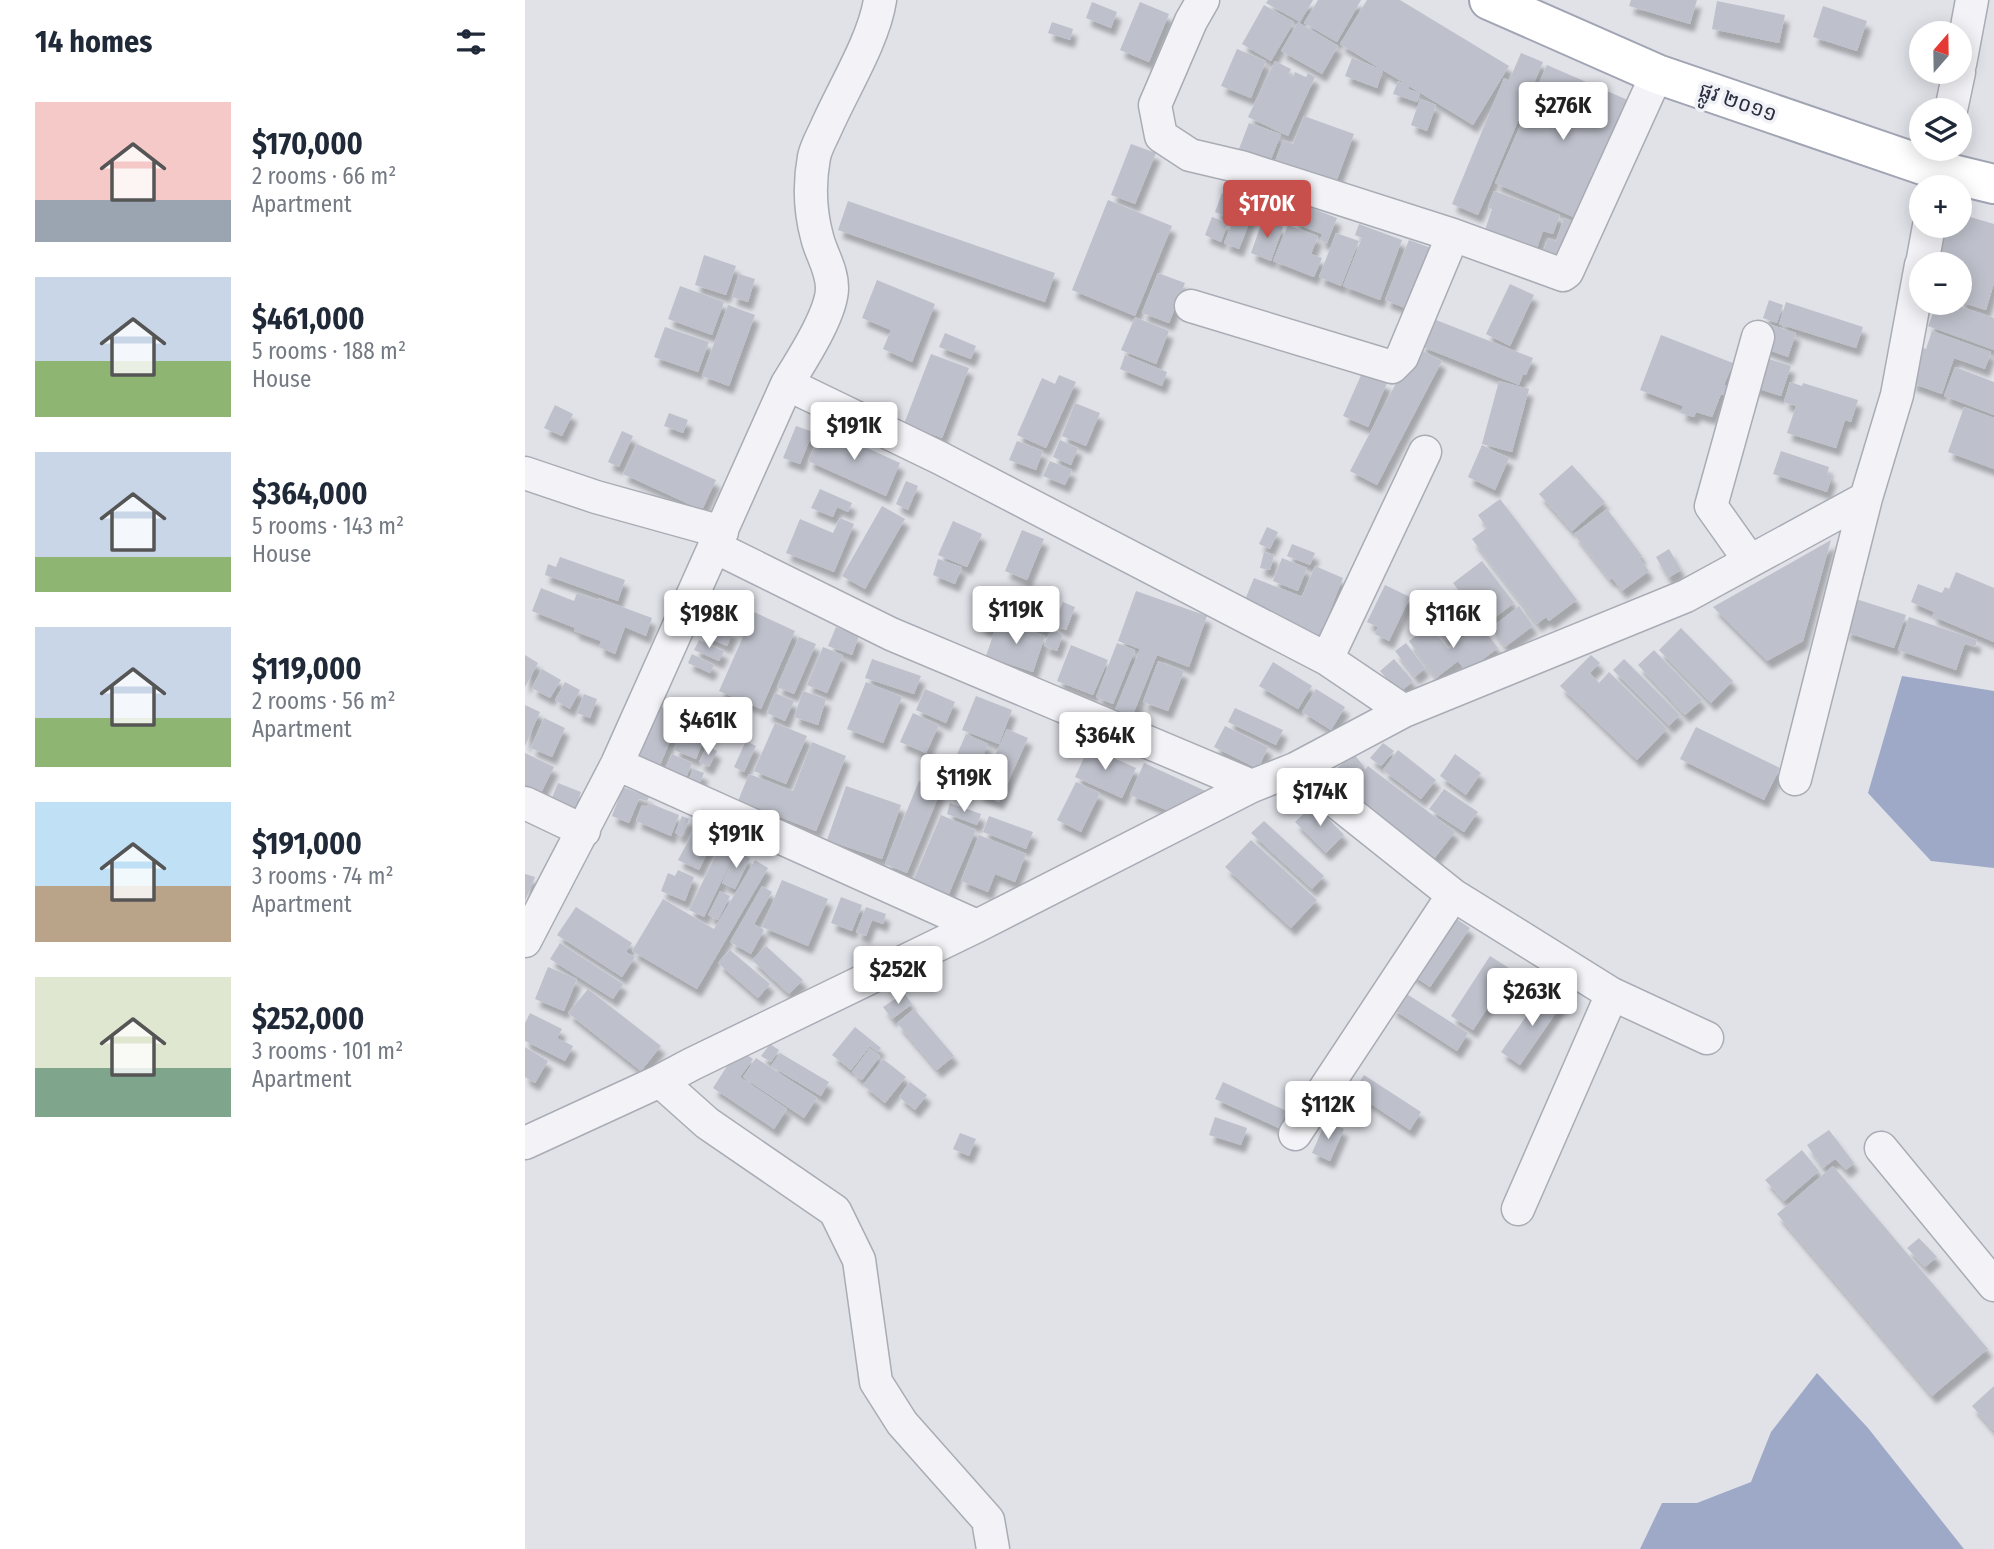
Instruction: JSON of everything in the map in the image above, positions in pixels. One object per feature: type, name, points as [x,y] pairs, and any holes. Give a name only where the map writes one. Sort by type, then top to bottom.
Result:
[{"type":"main road","name":"ផ្លូវ ២០១១","points":[[1489,0],[1657,74],[1940,169],[1994,184]]},
{"type":"street","points":[[525,941],[617,764],[787,384],[829,304],[832,288],[829,268],[817,238],[810,194],[814,155],[841,92],[871,34],[880,0]]},
{"type":"street","points":[[1203,0],[1191,21],[1155,105],[1160,136],[1190,155],[1241,167],[1453,235],[1563,275],[1567,272],[1657,74]]},
{"type":"street","points":[[1191,306],[1392,367],[1402,357],[1453,235]]},
{"type":"street","points":[[1795,779],[1866,498],[1897,395],[1912,315]]},
{"type":"street","points":[[1750,561],[1711,506],[1758,337]]},
{"type":"street","points":[[787,384],[952,464],[1327,659],[1404,711]]},
{"type":"street","points":[[1327,659],[1425,452]]},
{"type":"street","points":[[525,473],[718,539],[891,634],[1252,786]]},
{"type":"street","points":[[525,1143],[660,1082],[692,1063],[977,926],[1252,786],[1295,769],[1404,711],[1686,596],[1866,498]]},
{"type":"street","points":[[617,764],[977,926]]},
{"type":"street","points":[[1295,769],[1454,895],[1612,994],[1707,1038]]},
{"type":"street","points":[[525,803],[584,831]]},
{"type":"street","points":[[1295,1134],[1454,895]]},
{"type":"street","points":[[1518,1209],[1612,994]]},
{"type":"street","points":[[660,1082],[707,1123],[835,1211],[859,1260],[876,1382],[902,1423],[988,1520],[993,1549]]},
{"type":"street","points":[[1881,1149],[1994,1285]]},
{"type":"water","points":[[1902,676],[1994,691],[1994,868],[1931,861],[1868,793]]},
{"type":"water","points":[[1817,1373],[1868,1428],[1964,1549],[1640,1549],[1662,1503],[1697,1503],[1751,1482],[1771,1432]]},
{"type":"building","points":[[1268,0],[1313,0],[1300,22],[1266,3]]},
{"type":"building","points":[[1318,0],[1361,0],[1337,42],[1304,23]]},
{"type":"building","points":[[1367,0],[1400,0],[1509,66],[1473,125],[1340,44]]},
{"type":"building","points":[[1631,0],[1697,0],[1690,24],[1629,6]]},
{"type":"building","points":[[1717,1],[1785,15],[1779,43],[1712,29]]},
{"type":"building","points":[[1092,2],[1117,12],[1111,28],[1086,18]]},
{"type":"building","points":[[1140,2],[1169,14],[1149,62],[1120,50]]},
{"type":"building","points":[[1264,5],[1294,22],[1271,61],[1242,44]]},
{"type":"building","points":[[1823,6],[1867,21],[1857,51],[1813,37]]},
{"type":"building","points":[[1052,22],[1073,29],[1070,40],[1048,33]]},
{"type":"building","points":[[1298,22],[1338,46],[1322,74],[1281,51]]},
{"type":"building","points":[[1237,49],[1266,61],[1251,98],[1221,86]]},
{"type":"building","points":[[1521,53],[1543,62],[1478,215],[1452,204],[1504,78],[1509,81]]},
{"type":"building","points":[[1352,58],[1383,70],[1377,88],[1345,76]]},
{"type":"building","points":[[1275,61],[1291,69],[1288,75],[1293,77],[1295,72],[1306,77],[1308,73],[1315,77],[1288,136],[1248,117]]},
{"type":"building","points":[[1547,65],[1630,101],[1578,219],[1495,183]]},
{"type":"building","points":[[1398,81],[1409,86],[1408,89],[1420,93],[1417,102],[1393,94]]},
{"type":"building","points":[[1420,99],[1436,105],[1427,131],[1411,125]]},
{"type":"building","points":[[1304,116],[1354,134],[1332,193],[1273,167],[1283,140],[1293,144]]},
{"type":"building","points":[[1249,123],[1281,134],[1271,159],[1260,155],[1257,161],[1237,154]]},
{"type":"building","points":[[1131,144],[1156,153],[1135,204],[1111,195]]},
{"type":"building","points":[[1494,191],[1560,215],[1553,234],[1543,231],[1536,251],[1484,233],[1492,209],[1488,208]]},
{"type":"building","points":[[1245,192],[1259,198],[1239,249],[1224,243]]},
{"type":"building","points":[[1222,193],[1240,200],[1232,219],[1215,212]]},
{"type":"building","points":[[1108,200],[1172,226],[1135,316],[1072,290]]},
{"type":"building","points":[[848,201],[1055,273],[1045,302],[838,230]]},
{"type":"building","points":[[1301,204],[1337,218],[1327,243],[1320,240],[1322,234],[1294,223]]},
{"type":"building","points":[[1212,217],[1228,223],[1221,242],[1205,235]]},
{"type":"building","points":[[1564,218],[1575,223],[1560,264],[1541,257],[1548,238],[1556,241]]},
{"type":"building","points":[[1972,218],[1994,224],[1994,283],[1986,310],[1972,306],[1972,252],[1931,252],[1936,238],[1972,238]]},
{"type":"building","points":[[1263,219],[1283,227],[1271,261],[1251,253]]},
{"type":"building","points":[[1359,224],[1402,240],[1380,300],[1343,286],[1362,238],[1355,235]]},
{"type":"building","points":[[1288,225],[1318,236],[1311,254],[1322,258],[1314,277],[1273,261]]},
{"type":"building","points":[[1336,233],[1359,241],[1341,286],[1319,277]]},
{"type":"building","points":[[1409,240],[1434,249],[1410,310],[1385,300]]},
{"type":"building","points":[[704,255],[736,266],[726,295],[695,285]]},
{"type":"building","points":[[1158,273],[1185,283],[1169,323],[1142,313]]},
{"type":"building","points":[[739,274],[755,279],[748,302],[732,297]]},
{"type":"building","points":[[877,280],[935,304],[912,362],[883,349],[891,330],[862,318]]},
{"type":"building","points":[[1510,284],[1534,295],[1510,346],[1486,334]]},
{"type":"building","points":[[680,286],[724,302],[712,335],[668,319]]},
{"type":"building","points":[[1769,300],[1783,305],[1777,323],[1763,318]]},
{"type":"building","points":[[1786,302],[1863,327],[1856,348],[1779,324]]},
{"type":"building","points":[[728,305],[755,315],[729,386],[702,376]]},
{"type":"building","points":[[1972,310],[1994,318],[1994,350],[1928,326],[1932,315],[1972,315]]},
{"type":"building","points":[[1135,317],[1169,331],[1156,364],[1121,350]]},
{"type":"building","points":[[1431,318],[1533,358],[1526,375],[1523,374],[1519,385],[1420,346]]},
{"type":"building","points":[[1766,323],[1796,333],[1788,357],[1758,346]]},
{"type":"building","points":[[665,327],[709,342],[698,372],[654,357]]},
{"type":"building","points":[[1932,331],[1991,352],[1985,369],[1954,358],[1942,394],[1911,383]]},
{"type":"building","points":[[945,333],[976,346],[971,359],[939,347]]},
{"type":"building","points":[[1661,335],[1733,363],[1724,385],[1732,388],[1728,397],[1721,394],[1712,417],[1696,412],[1694,417],[1681,413],[1683,406],[1640,390]]},
{"type":"building","points":[[1415,347],[1442,361],[1377,485],[1350,471]]},
{"type":"building","points":[[931,354],[969,368],[942,438],[904,424]]},
{"type":"building","points":[[1125,355],[1167,372],[1162,386],[1120,369]]},
{"type":"building","points":[[1760,356],[1791,366],[1781,396],[1750,386]]},
{"type":"building","points":[[1955,367],[1994,382],[1994,415],[1944,396]]},
{"type":"building","points":[[1362,373],[1387,383],[1368,427],[1343,416]]},
{"type":"building","points":[[1059,375],[1076,382],[1046,448],[1017,435],[1042,378],[1055,384]]},
{"type":"building","points":[[1499,381],[1529,389],[1512,452],[1482,444]]},
{"type":"building","points":[[1790,382],[1802,386],[1803,383],[1858,400],[1851,422],[1845,420],[1836,448],[1787,433],[1796,406],[1784,402]]},
{"type":"building","points":[[1075,403],[1100,413],[1086,446],[1062,436]]},
{"type":"building","points":[[555,405],[573,414],[562,436],[544,428]]},
{"type":"building","points":[[1964,407],[1994,418],[1994,469],[1948,452]]},
{"type":"building","points":[[669,413],[688,420],[683,433],[664,426]]},
{"type":"building","points":[[796,426],[813,432],[800,464],[783,458]]},
{"type":"building","points":[[823,428],[900,463],[886,496],[808,461]]},
{"type":"building","points":[[622,431],[633,436],[619,467],[608,462]]},
{"type":"building","points":[[1060,440],[1078,448],[1071,465],[1053,457]]},
{"type":"building","points":[[1017,441],[1043,451],[1036,470],[1009,460]]},
{"type":"building","points":[[637,444],[716,480],[702,510],[623,474]]},
{"type":"building","points":[[1482,445],[1509,458],[1495,490],[1468,477]]},
{"type":"building","points":[[1781,451],[1829,467],[1827,474],[1832,476],[1827,492],[1773,474]]},
{"type":"building","points":[[1050,461],[1072,470],[1065,485],[1043,476]]},
{"type":"building","points":[[1572,465],[1605,502],[1572,531],[1539,494]]},
{"type":"building","points":[[906,481],[918,486],[908,510],[896,504]]},
{"type":"building","points":[[820,489],[852,503],[848,512],[837,507],[833,517],[811,508]]},
{"type":"building","points":[[1500,499],[1577,600],[1549,621],[1546,617],[1537,624],[1472,539],[1487,528],[1478,515]]},
{"type":"building","points":[[882,506],[905,519],[865,589],[842,576]]},
{"type":"building","points":[[1607,509],[1642,556],[1639,558],[1649,571],[1622,591],[1574,534]]},
{"type":"building","points":[[840,518],[854,524],[834,572],[786,553],[800,519],[833,533]]},
{"type":"building","points":[[953,521],[982,534],[967,567],[938,555]]},
{"type":"building","points":[[1267,527],[1278,532],[1270,549],[1259,544]]},
{"type":"building","points":[[1022,530],[1044,539],[1027,580],[1005,571]]},
{"type":"building","points":[[1831,540],[1803,641],[1767,661],[1713,607]]},
{"type":"building","points":[[1292,544],[1315,553],[1310,565],[1287,556]]},
{"type":"building","points":[[1669,549],[1681,570],[1668,578],[1656,557]]},
{"type":"building","points":[[1264,552],[1274,555],[1270,570],[1260,568]]},
{"type":"building","points":[[560,557],[625,580],[618,601],[545,575],[548,564],[556,567]]},
{"type":"building","points":[[1282,558],[1307,568],[1298,591],[1273,581]]},
{"type":"building","points":[[938,559],[962,567],[955,584],[933,575]]},
{"type":"building","points":[[1482,561],[1514,603],[1485,625],[1453,583]]},
{"type":"building","points":[[1315,566],[1343,578],[1319,638],[1242,607],[1254,578],[1302,597]]},
{"type":"building","points":[[1956,572],[1994,588],[1994,642],[1932,616],[1934,612],[1911,602],[1918,584],[1942,593],[1945,587],[1949,589]]},
{"type":"building","points":[[1385,585],[1410,597],[1389,641],[1375,634],[1378,627],[1367,622]]},
{"type":"building","points":[[541,588],[574,601],[577,593],[598,598],[652,618],[646,636],[625,627],[615,654],[599,647],[601,641],[532,611]]},
{"type":"building","points":[[995,588],[1019,598],[1010,620],[998,615],[991,631],[980,626]]},
{"type":"building","points":[[1136,591],[1207,616],[1189,667],[1157,655],[1132,717],[1115,710],[1140,649],[1118,641]]},
{"type":"building","points":[[718,595],[749,609],[740,628],[709,614]]},
{"type":"building","points":[[1457,597],[1474,619],[1446,640],[1430,618]]},
{"type":"building","points":[[1856,599],[1906,615],[1894,648],[1845,632]]},
{"type":"building","points":[[1026,602],[1052,612],[1044,631],[1019,621]]},
{"type":"building","points":[[1063,602],[1075,607],[1066,630],[1053,625]]},
{"type":"building","points":[[1519,606],[1533,626],[1505,647],[1491,628]]},
{"type":"building","points":[[754,612],[795,631],[761,709],[719,691]]},
{"type":"building","points":[[1909,617],[1977,640],[1975,647],[1965,643],[1956,670],[1898,650]]},
{"type":"building","points":[[707,619],[733,632],[727,646],[700,634]]},
{"type":"building","points":[[998,621],[1045,636],[1033,672],[986,656]]},
{"type":"building","points":[[1430,625],[1448,649],[1480,625],[1498,648],[1466,672],[1458,661],[1436,678],[1409,641]]},
{"type":"building","points":[[836,627],[859,636],[852,655],[828,646]]},
{"type":"building","points":[[1681,628],[1733,681],[1711,703],[1659,650]]},
{"type":"building","points":[[1051,629],[1063,634],[1057,651],[1044,646]]},
{"type":"building","points":[[799,637],[816,644],[794,694],[777,687]]},
{"type":"building","points":[[699,640],[724,651],[719,661],[694,650]]},
{"type":"building","points":[[1117,643],[1135,650],[1113,704],[1096,697]]},
{"type":"building","points":[[1406,643],[1425,668],[1415,677],[1395,651]]},
{"type":"building","points":[[1071,645],[1108,660],[1093,695],[1057,681]]},
{"type":"building","points":[[823,647],[843,655],[827,693],[807,685]]},
{"type":"building","points":[[1654,650],[1702,700],[1685,715],[1638,665]]},
{"type":"building","points":[[692,654],[714,665],[710,673],[688,663]]},
{"type":"building","points":[[525,655],[538,663],[525,687]]},
{"type":"building","points":[[1591,655],[1600,663],[1590,673],[1599,683],[1609,672],[1667,729],[1637,760],[1560,686]]},
{"type":"building","points":[[872,659],[921,676],[914,694],[865,678]]},
{"type":"building","points":[[1394,659],[1413,681],[1399,693],[1380,671]]},
{"type":"building","points":[[1624,659],[1680,715],[1669,726],[1613,670]]},
{"type":"building","points":[[1158,661],[1184,671],[1168,711],[1143,702]]},
{"type":"building","points":[[1273,662],[1312,686],[1298,709],[1259,686]]},
{"type":"building","points":[[542,669],[561,680],[550,698],[532,688]]},
{"type":"building","points":[[565,682],[580,690],[570,709],[555,700]]},
{"type":"building","points":[[866,682],[902,697],[883,743],[847,729]]},
{"type":"building","points":[[925,689],[955,702],[946,723],[916,710]]},
{"type":"building","points":[[1316,689],[1345,707],[1331,730],[1302,712]]},
{"type":"building","points":[[803,691],[826,699],[818,725],[794,717]]},
{"type":"building","points":[[775,693],[794,701],[785,721],[767,713]]},
{"type":"building","points":[[584,694],[597,699],[590,718],[577,713]]},
{"type":"building","points":[[976,696],[1012,710],[999,744],[962,730]]},
{"type":"building","points":[[525,705],[540,712],[525,746]]},
{"type":"building","points":[[659,706],[681,715],[658,770],[636,761]]},
{"type":"building","points":[[1235,708],[1283,730],[1276,745],[1228,722]]},
{"type":"building","points":[[913,713],[939,725],[926,753],[900,742]]},
{"type":"building","points":[[544,718],[565,728],[552,757],[531,748]]},
{"type":"building","points":[[685,722],[707,731],[696,759],[674,750]]},
{"type":"building","points":[[775,723],[807,736],[786,784],[754,771]]},
{"type":"building","points":[[1225,726],[1268,747],[1258,769],[1214,747]]},
{"type":"building","points":[[1696,727],[1780,768],[1764,800],[1680,759]]},
{"type":"building","points":[[1007,729],[1028,738],[999,802],[978,793]]},
{"type":"building","points":[[966,734],[988,744],[966,796],[943,786]]},
{"type":"building","points":[[746,741],[756,746],[744,772],[734,767]]},
{"type":"building","points":[[812,742],[846,756],[816,831],[738,801],[749,774],[793,791]]},
{"type":"building","points":[[1383,743],[1394,751],[1381,766],[1370,758]]},
{"type":"building","points":[[707,746],[717,751],[709,767],[699,762]]},
{"type":"building","points":[[1089,747],[1136,768],[1122,798],[1075,777]]},
{"type":"building","points":[[1398,750],[1436,780],[1421,799],[1383,770]]},
{"type":"building","points":[[525,753],[554,767],[538,799],[525,793]]},
{"type":"building","points":[[672,754],[692,763],[686,778],[665,770]]},
{"type":"building","points":[[1354,754],[1364,767],[1339,786],[1330,774]]},
{"type":"building","points":[[1455,754],[1481,773],[1466,795],[1440,776]]},
{"type":"building","points":[[1144,763],[1210,793],[1169,811],[1130,795]]},
{"type":"building","points":[[1368,766],[1455,832],[1433,860],[1347,794]]},
{"type":"building","points":[[693,769],[704,773],[695,794],[684,790]]},
{"type":"building","points":[[919,781],[941,790],[907,873],[885,864]]},
{"type":"building","points":[[1076,782],[1100,793],[1081,832],[1057,820]]},
{"type":"building","points":[[558,783],[581,792],[572,814],[549,805]]},
{"type":"building","points":[[846,786],[901,805],[882,859],[827,840]]},
{"type":"building","points":[[623,787],[649,797],[647,801],[639,799],[629,823],[612,816]]},
{"type":"building","points":[[1444,789],[1478,812],[1464,832],[1429,809]]},
{"type":"building","points":[[649,803],[679,815],[671,836],[636,821],[642,805],[647,807]]},
{"type":"building","points":[[950,803],[981,814],[977,825],[947,814]]},
{"type":"building","points":[[1314,804],[1344,835],[1326,853],[1295,822]]},
{"type":"building","points":[[941,815],[976,830],[948,896],[913,881]]},
{"type":"building","points":[[682,816],[689,819],[682,836],[675,833]]},
{"type":"building","points":[[989,816],[1033,832],[1026,849],[983,832]]},
{"type":"building","points":[[1264,821],[1324,876],[1312,889],[1251,833]]},
{"type":"building","points":[[717,827],[745,841],[742,846],[739,845],[704,917],[689,910],[724,838],[714,832]]},
{"type":"building","points":[[694,830],[714,839],[699,870],[678,860]]},
{"type":"building","points":[[979,835],[1026,854],[1015,882],[995,874],[988,892],[961,881]]},
{"type":"building","points":[[1251,840],[1317,900],[1291,928],[1225,867]]},
{"type":"building","points":[[737,851],[750,858],[735,889],[722,883]]},
{"type":"building","points":[[755,860],[768,868],[697,989],[632,951],[663,899],[714,929]]},
{"type":"building","points":[[678,870],[694,877],[685,901],[661,891],[668,873],[675,876]]},
{"type":"building","points":[[525,874],[535,877],[525,901]]},
{"type":"building","points":[[782,880],[828,899],[808,946],[762,927]]},
{"type":"building","points":[[762,886],[772,892],[754,924],[764,930],[751,954],[730,942]]},
{"type":"building","points":[[720,891],[730,896],[718,920],[708,915]]},
{"type":"building","points":[[841,897],[862,905],[852,931],[831,923]]},
{"type":"building","points":[[576,907],[632,943],[626,952],[635,957],[622,977],[557,935]]},
{"type":"building","points":[[866,907],[886,914],[883,924],[872,920],[866,936],[856,932]]},
{"type":"building","points":[[1449,914],[1470,928],[1430,987],[1409,973]]},
{"type":"building","points":[[560,943],[623,984],[613,999],[550,959]]},
{"type":"building","points":[[766,946],[803,980],[789,994],[752,960]]},
{"type":"building","points":[[730,950],[770,984],[758,998],[718,963]]},
{"type":"building","points":[[1490,956],[1512,970],[1473,1030],[1451,1016]]},
{"type":"building","points":[[548,967],[577,979],[564,1011],[535,999]]},
{"type":"building","points":[[1551,980],[1569,992],[1564,999],[1547,987]]},
{"type":"building","points":[[588,989],[661,1046],[641,1071],[568,1013]]},
{"type":"building","points":[[1402,991],[1468,1033],[1457,1051],[1391,1008]]},
{"type":"building","points":[[1544,991],[1562,1004],[1520,1065],[1501,1052]]},
{"type":"building","points":[[904,993],[912,1004],[892,1019],[883,1007]]},
{"type":"building","points":[[914,1009],[954,1056],[937,1070],[897,1023]]},
{"type":"building","points":[[530,1013],[562,1029],[557,1038],[573,1046],[565,1061],[525,1041],[525,1023]]},
{"type":"building","points":[[855,1027],[881,1048],[878,1052],[870,1046],[851,1070],[832,1055]]},
{"type":"building","points":[[770,1044],[779,1050],[771,1062],[761,1056]]},
{"type":"building","points":[[525,1047],[548,1061],[535,1083],[525,1077]]},
{"type":"building","points":[[870,1048],[880,1056],[862,1080],[852,1072]]},
{"type":"building","points":[[738,1049],[753,1059],[740,1077],[787,1109],[774,1129],[713,1088]]},
{"type":"building","points":[[780,1053],[829,1082],[821,1096],[771,1066]]},
{"type":"building","points":[[756,1058],[817,1098],[804,1118],[743,1077]]},
{"type":"building","points":[[883,1059],[906,1077],[885,1103],[863,1085]]},
{"type":"building","points":[[1364,1075],[1421,1112],[1410,1130],[1353,1092]]},
{"type":"building","points":[[910,1082],[927,1095],[915,1110],[899,1097]]},
{"type":"building","points":[[1223,1082],[1289,1112],[1281,1129],[1215,1099]]},
{"type":"building","points":[[1215,1117],[1247,1128],[1241,1145],[1209,1135]]},
{"type":"building","points":[[1326,1121],[1344,1129],[1330,1161],[1312,1153]]},
{"type":"building","points":[[1829,1130],[1854,1163],[1846,1170],[1835,1159],[1823,1168],[1807,1145]]},
{"type":"building","points":[[960,1133],[976,1139],[969,1156],[953,1149]]},
{"type":"building","points":[[1802,1150],[1819,1171],[1784,1201],[1765,1180]]},
{"type":"building","points":[[1833,1166],[1988,1349],[1932,1396],[1777,1214]]},
{"type":"building","points":[[1919,1238],[1937,1257],[1925,1267],[1907,1248]]},
{"type":"building","points":[[1994,1386],[1994,1431],[1972,1406]]}]
